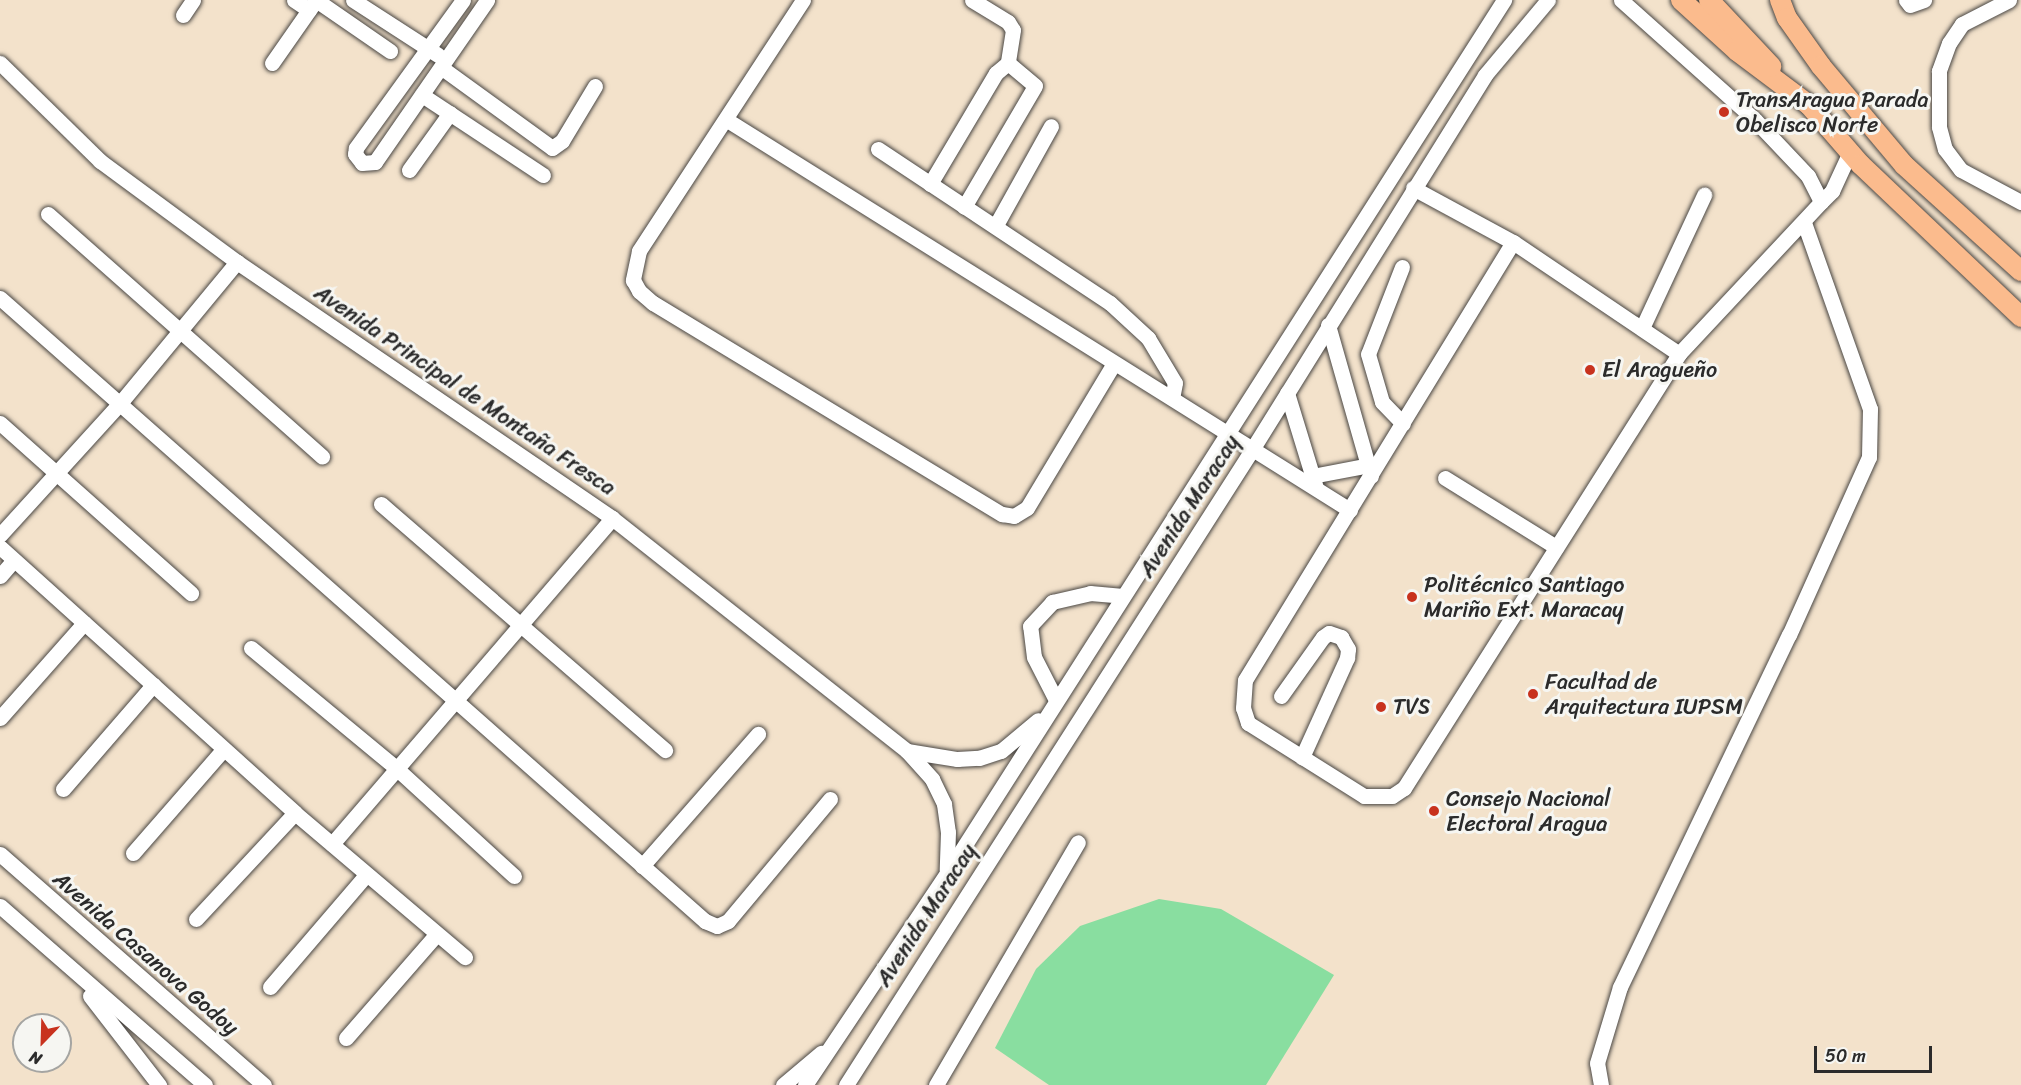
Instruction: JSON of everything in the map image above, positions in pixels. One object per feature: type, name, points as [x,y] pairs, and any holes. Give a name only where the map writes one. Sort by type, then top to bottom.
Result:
[{"type":"main road","points":[[1681,0],[1737,51],[1809,105]]},
{"type":"main road","points":[[1709,0],[1809,105],[1850,152],[2021,317]]},
{"type":"main road","points":[[1772,0],[1904,165],[2021,272]]},
{"type":"main road","points":[[1780,0],[1787,18]]},
{"type":"street","points":[[183,15],[193,0]]},
{"type":"street","points":[[294,0],[314,4],[390,51]]},
{"type":"street","points":[[353,0],[430,50],[444,65],[552,148],[562,141],[595,86]]},
{"type":"street","points":[[464,0],[430,50],[356,148],[357,159],[369,165],[375,162],[487,0]]},
{"type":"street","points":[[803,0],[727,120],[639,251],[633,280],[653,303],[1002,514],[1014,516],[1028,508],[1113,365]]},
{"type":"street","points":[[930,184],[996,73],[1008,63],[1013,30],[1008,22],[972,0]]},
{"type":"street","name":"Avenida Maracay","points":[[837,1039],[1228,434],[1504,0]]},
{"type":"street","name":"Avenida Maracay","points":[[872,1040],[1253,448],[1485,75],[1548,0]]},
{"type":"street","points":[[1621,0],[1755,120],[1808,177],[1821,202]]},
{"type":"street","points":[[1906,0],[1910,5],[1924,0]]},
{"type":"street","points":[[2009,0],[1962,24],[1949,43],[1939,71],[1939,127],[1945,149],[1960,170],[2021,202]]},
{"type":"street","points":[[272,63],[314,4]]},
{"type":"street","name":"Avenida Principal de Montaña Fresca","points":[[0,63],[100,161],[237,262],[612,518],[907,752],[932,779],[944,804],[948,832],[946,873]]},
{"type":"street","points":[[964,207],[1035,86],[1008,63]]},
{"type":"street","points":[[422,95],[543,175]]},
{"type":"street","points":[[409,170],[450,113]]},
{"type":"street","points":[[727,120],[1113,365],[1314,482],[1350,510]]},
{"type":"street","points":[[996,225],[1051,126]]},
{"type":"street","points":[[878,149],[964,207],[996,225],[1110,303],[1148,338],[1175,383],[1172,398]]},
{"type":"street","points":[[1513,242],[1403,424],[1370,471],[1350,510],[1245,680],[1243,693],[1248,723],[1364,796],[1392,796],[1404,788],[1679,354],[1832,191],[1850,152]]},
{"type":"street","points":[[1413,188],[1513,242],[1643,327],[1679,354]]},
{"type":"street","points":[[1643,327],[1704,195]]},
{"type":"street","points":[[48,214],[182,329],[322,456]]},
{"type":"street","points":[[1601,1085],[1597,1063],[1620,987],[1789,635],[1869,457],[1870,409],[1804,223]]},
{"type":"street","points":[[0,535],[121,402],[237,262]]},
{"type":"street","points":[[1402,267],[1368,354],[1382,402],[1403,424]]},
{"type":"street","points":[[0,298],[121,402],[705,921],[717,926],[728,921],[830,799]]},
{"type":"street","points":[[1328,326],[1370,471]]},
{"type":"street","points":[[1287,393],[1314,482]]},
{"type":"street","points":[[0,423],[191,593]]},
{"type":"street","points":[[1314,482],[1370,471]]},
{"type":"street","points":[[1445,478],[1556,547]]},
{"type":"street","points":[[381,504],[665,750]]},
{"type":"street","points":[[332,844],[455,698],[521,626],[612,518]]},
{"type":"street","points":[[0,547],[223,750],[435,936],[465,957]]},
{"type":"street","points":[[0,576],[14,560]]},
{"type":"street","points":[[907,752],[957,759],[979,758],[1001,751],[1052,706],[1034,657],[1030,626],[1052,602],[1090,593],[1123,596]]},
{"type":"street","points":[[0,718],[84,623]]},
{"type":"street","points":[[1281,696],[1323,637],[1329,633],[1341,637],[1348,649],[1347,658],[1302,757]]},
{"type":"street","points":[[251,648],[396,768],[514,876]]},
{"type":"street","points":[[63,789],[153,685]]},
{"type":"street","points":[[642,866],[758,734]]},
{"type":"street","points":[[134,853],[223,750]]},
{"type":"street","points":[[196,919],[295,813]]},
{"type":"street","points":[[936,1085],[1078,842]]},
{"type":"street","name":"Avenida Casanova Godoy","points":[[0,854],[264,1085]]},
{"type":"street","points":[[270,987],[366,875]]},
{"type":"street","points":[[0,906],[63,964],[205,1085]]},
{"type":"street","points":[[346,1038],[435,936]]},
{"type":"street","points":[[63,964],[149,1068],[159,1085]]},
{"type":"street","points":[[783,1085],[837,1039]]},
{"type":"street","points":[[805,1085],[837,1039]]},
{"type":"street","points":[[837,1085],[872,1040]]},
{"type":"street","points":[[846,1085],[872,1040]]},
{"type":"street","points":[[239,1064],[271,1085]]},
{"type":"green space","points":[[1159,899],[1221,909],[1334,975],[1266,1085],[1049,1085],[995,1048],[1036,969],[1080,926]]},
{"type":"place","name":"TransAragua Parada Obelisco Norte","points":[[1724,112]]},
{"type":"place","name":"El Aragueño","points":[[1590,370]]},
{"type":"place","name":"Politécnico Santiago Mariño Ext. Maracay","points":[[1412,597]]},
{"type":"place","name":"Facultad de Arquitectura IUPSM","points":[[1533,694]]},
{"type":"place","name":"TVS","points":[[1381,707]]},
{"type":"place","name":"Consejo Nacional Electoral Aragua","points":[[1434,811]]}]
